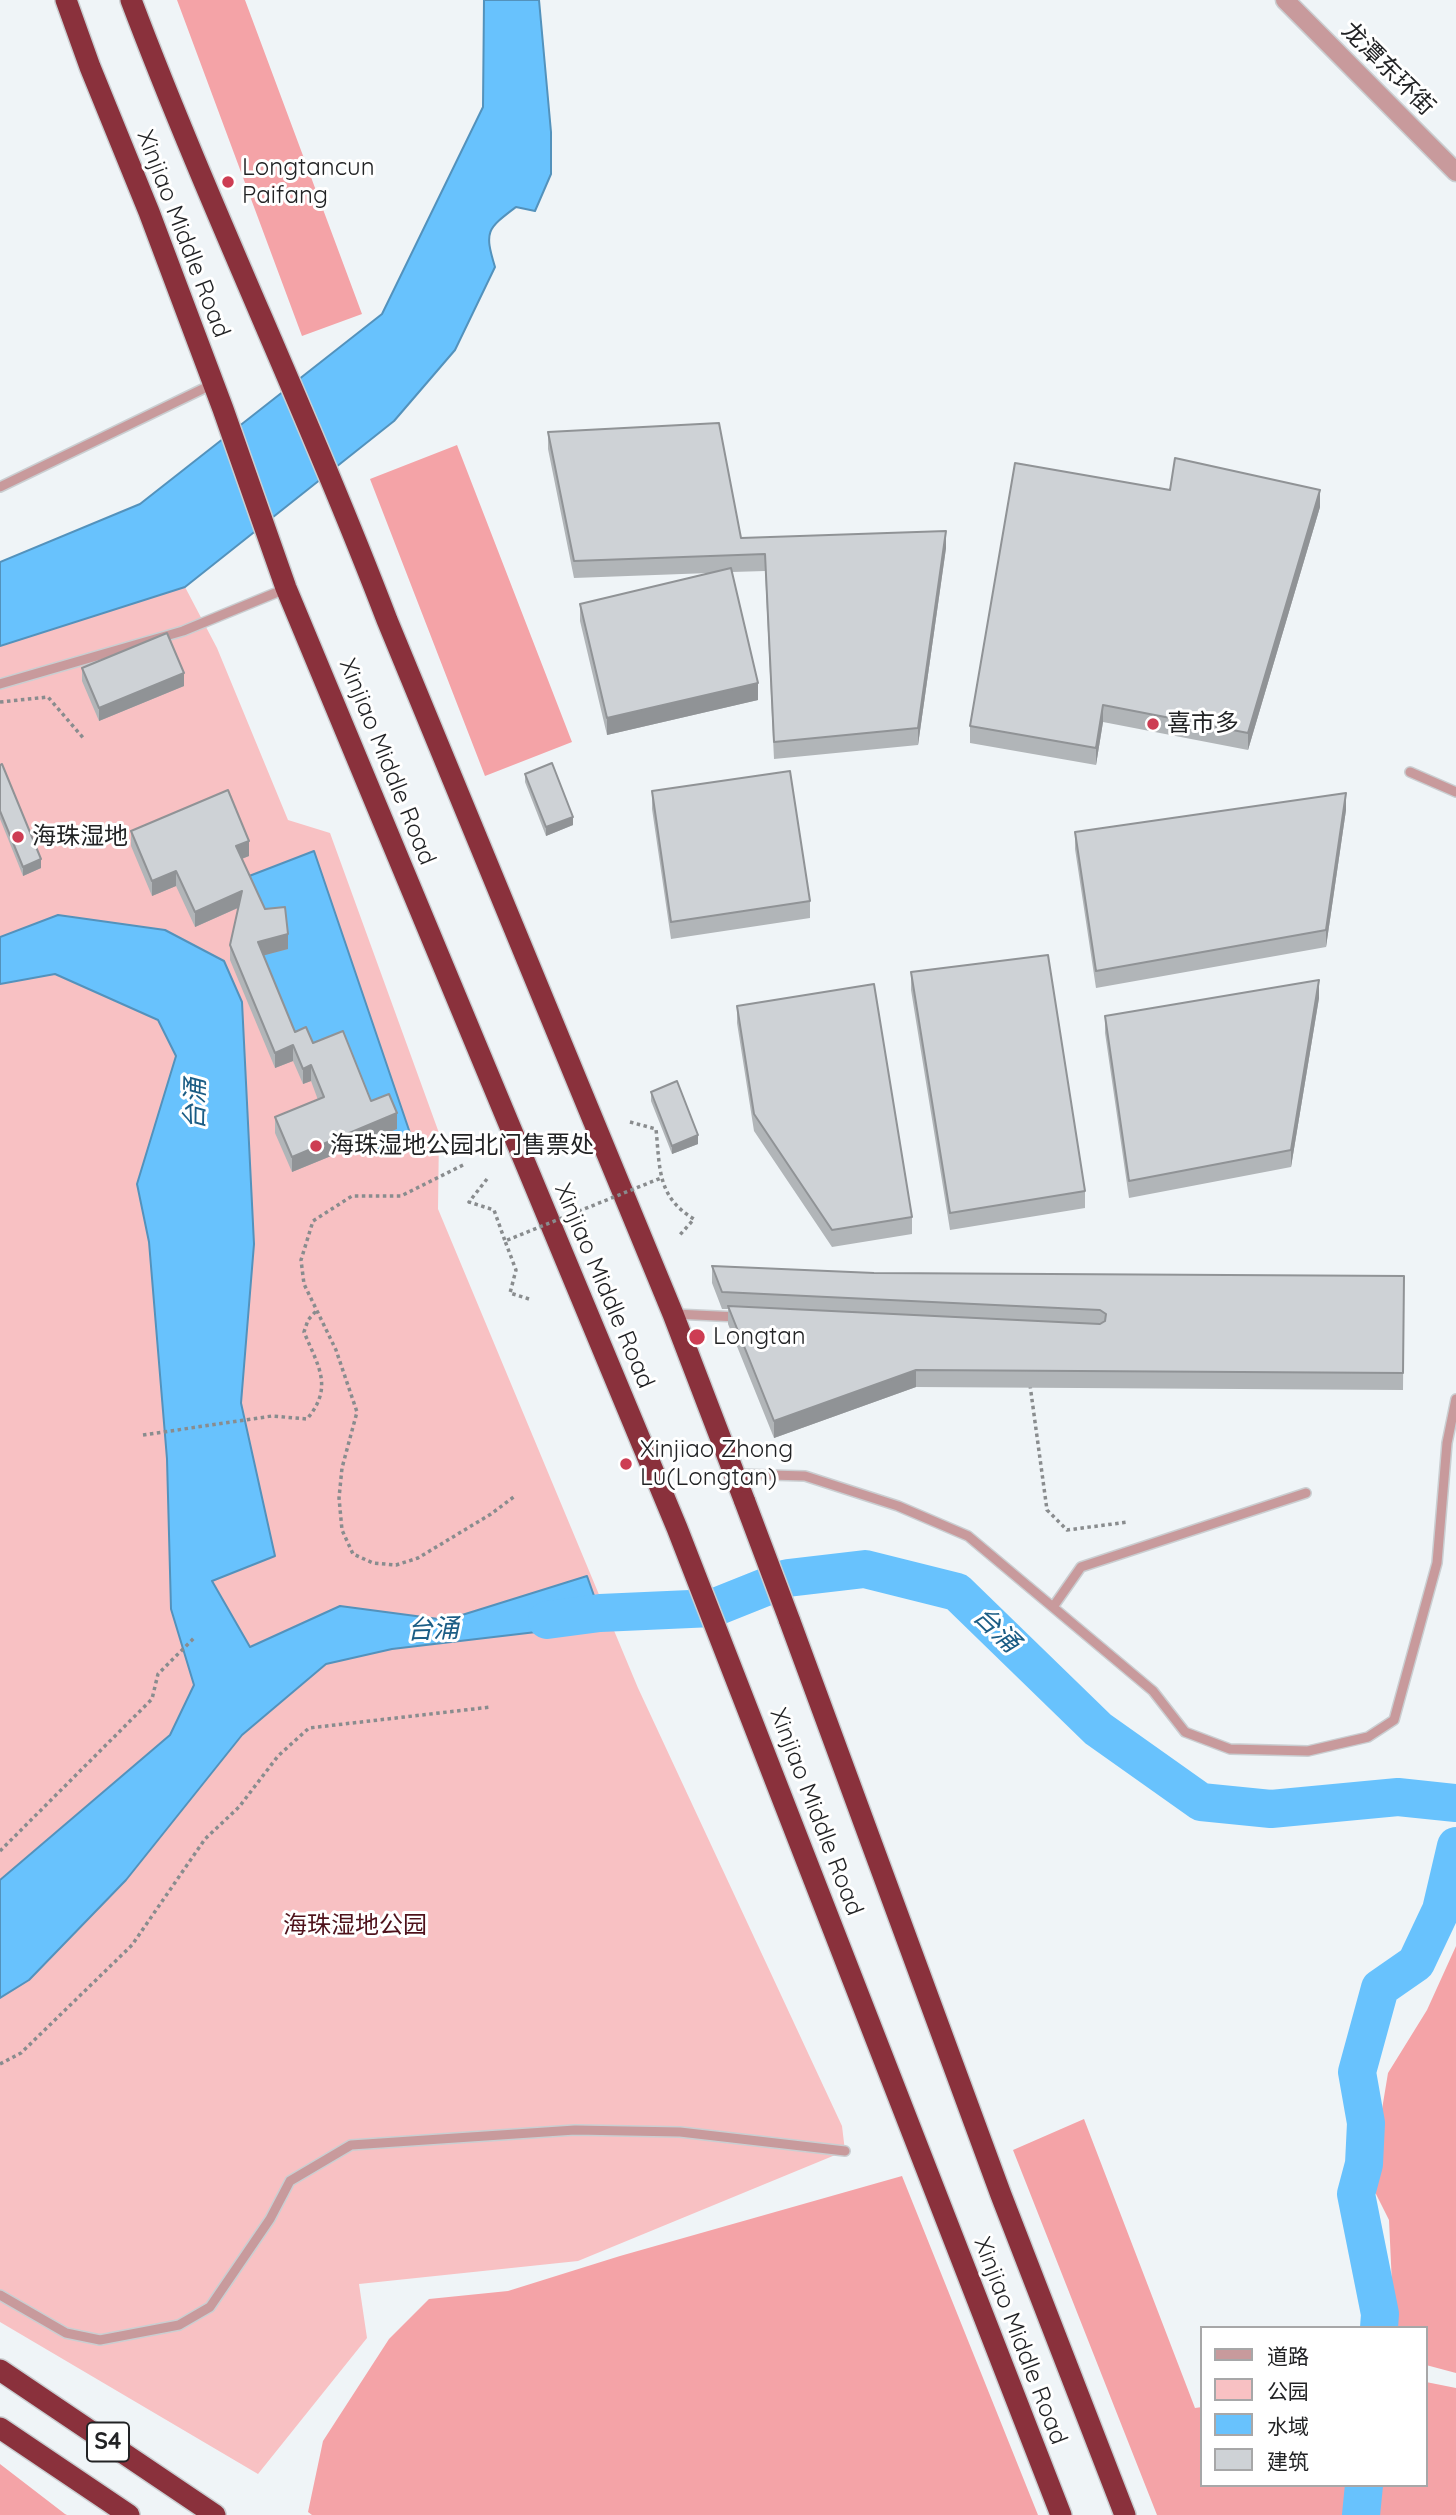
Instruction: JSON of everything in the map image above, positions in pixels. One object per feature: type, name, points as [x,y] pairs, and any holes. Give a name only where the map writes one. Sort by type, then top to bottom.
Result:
[{"type":"highway","name":"Xinjiao Middle Road","points":[[65,0],[149,212],[286,588],[677,1528],[1061,2515]]},
{"type":"highway","name":"Xinjiao Middle Road","points":[[131,0],[280,362],[346,512],[387,620],[673,1314],[789,1619],[1001,2195],[1125,2515]]},
{"type":"highway","name":"S4","points":[[0,2370],[215,2515]]},
{"type":"highway","name":"S4","points":[[0,2428],[129,2515]]},
{"type":"street","name":"龙潭东环街","points":[[1285,0],[1456,172]]},
{"type":"lane","points":[[0,487],[213,384]]},
{"type":"lane","points":[[0,684],[183,631],[286,588]]},
{"type":"lane","points":[[1410,772],[1456,792]]},
{"type":"lane","points":[[673,1314],[743,1318]]},
{"type":"lane","points":[[735,1474],[805,1476],[898,1506],[968,1536],[1153,1691],[1185,1732],[1230,1749],[1308,1751],[1368,1737],[1394,1720],[1437,1563],[1447,1443],[1456,1399]]},
{"type":"lane","points":[[1054,1607],[1081,1567],[1306,1493]]},
{"type":"lane","points":[[0,2295],[66,2333],[100,2340],[179,2325],[210,2307],[270,2219],[290,2181],[351,2145],[575,2130],[680,2132],[845,2151]]},
{"type":"path","points":[[0,702],[48,697],[85,740]]},
{"type":"path","points":[[630,1122],[656,1129],[661,1178],[676,1209],[694,1219],[678,1237]]},
{"type":"path","points":[[463,1165],[401,1196],[352,1196],[313,1221],[301,1260],[304,1283],[336,1350],[357,1412],[342,1468],[339,1498],[342,1530],[353,1554],[373,1563],[396,1564],[418,1558],[491,1514],[515,1496]]},
{"type":"path","points":[[505,1241],[661,1178]]},
{"type":"path","points":[[487,1179],[469,1202],[494,1210],[516,1270],[510,1293],[529,1298]]},
{"type":"path","points":[[143,1435],[272,1416],[307,1419],[317,1406],[322,1387],[321,1369],[304,1332],[308,1320],[317,1310]]},
{"type":"path","points":[[1028,1373],[1047,1510],[1067,1530],[1128,1522]]},
{"type":"path","points":[[0,1852],[152,1699],[158,1674],[195,1637]]},
{"type":"path","points":[[0,2064],[21,2053],[131,1945],[205,1839],[239,1808],[278,1756],[309,1728],[491,1707]]},
{"type":"green space","name":"海珠湿地公园","points":[[185,587],[217,648],[288,820],[330,833],[439,1133],[438,1209],[638,1688],[842,2126],[845,2151],[578,2261],[359,2284],[367,2338],[258,2474],[0,2322],[0,646]]},
{"type":"shaded area","points":[[177,0],[245,0],[362,314],[302,336]]},
{"type":"shaded area","points":[[457,445],[572,742],[485,776],[370,479]]},
{"type":"shaded area","points":[[1456,1946],[1456,2373],[1428,2366],[1428,2326],[1394,2326],[1389,2220],[1370,2182],[1388,2073],[1427,2010]]},
{"type":"shaded area","points":[[1084,2119],[1195,2408],[1200,2407],[1200,2487],[1428,2487],[1428,2382],[1456,2388],[1456,2515],[1157,2515],[1013,2150]]},
{"type":"shaded area","points":[[902,2176],[1038,2515],[312,2515],[308,2512],[323,2441],[389,2339],[429,2299],[508,2291],[620,2256]]},
{"type":"shaded area","points":[[0,2464],[65,2514],[67,2515],[0,2515]]},
{"type":"water","points":[[484,0],[539,0],[551,132],[551,174],[535,211],[516,207],[490,232],[495,267],[455,350],[394,421],[185,587],[0,646],[0,562],[140,504],[382,314],[483,107]]},
{"type":"water","points":[[314,851],[411,1136],[371,1151],[344,1110],[290,1049],[249,959],[244,878]]},
{"type":"water","points":[[58,915],[165,930],[224,961],[242,1002],[254,1244],[241,1403],[275,1556],[212,1581],[250,1647],[340,1606],[446,1620],[587,1576],[604,1624],[392,1649],[326,1664],[242,1735],[126,1880],[29,1980],[0,1998],[0,1880],[170,1735],[194,1685],[171,1609],[167,1459],[149,1242],[137,1184],[176,1056],[158,1020],[55,974],[0,984],[0,937]]},
{"type":"building","points":[[719,423],[741,538],[946,531],[918,728],[774,742],[765,554],[574,561],[548,432]]},
{"type":"building","points":[[1175,458],[1320,490],[1248,733],[1103,705],[1096,748],[970,726],[1015,463],[1170,490]]},
{"type":"building","points":[[731,568],[758,683],[607,718],[580,604]]},
{"type":"building","points":[[167,633],[184,673],[99,708],[82,668]]},
{"type":"building","points":[[552,763],[573,817],[546,827],[525,774]]},
{"type":"building","name":"海珠湿地","points":[[2,764],[41,859],[23,867],[0,811]]},
{"type":"building","points":[[790,771],[810,901],[671,922],[652,791]]},
{"type":"building","points":[[228,790],[249,841],[236,846],[265,909],[285,907],[288,934],[258,942],[295,1032],[306,1027],[313,1043],[343,1031],[371,1101],[389,1094],[397,1113],[292,1157],[275,1117],[324,1097],[311,1065],[303,1069],[293,1045],[275,1053],[230,945],[242,891],[195,912],[176,871],[152,881],[131,831]]},
{"type":"building","points":[[1346,793],[1326,930],[1096,971],[1075,832]]},
{"type":"building","points":[[1048,955],[1085,1191],[950,1213],[911,972]]},
{"type":"building","points":[[1319,980],[1291,1150],[1129,1181],[1105,1016]]},
{"type":"building","points":[[874,984],[912,1217],[832,1230],[754,1114],[737,1006]]},
{"type":"building","points":[[677,1081],[698,1135],[672,1146],[651,1092]]},
{"type":"building","name":"Longtan","points":[[712,1266],[874,1273],[1404,1276],[1403,1373],[916,1370],[774,1421],[728,1306],[1100,1324],[1105,1321],[1106,1314],[1100,1310],[722,1292]]},
{"type":"waterway","name":"台涌","points":[[547,1620],[600,1613],[713,1608],[788,1578],[865,1569],[957,1592],[1098,1729],[1201,1802],[1271,1809],[1398,1797],[1456,1803]]},
{"type":"waterway","points":[[1379,2326],[1380,2314],[1356,2194],[1364,2164],[1366,2123],[1357,2072],[1380,1988],[1416,1963],[1441,1910],[1456,1846]]},
{"type":"waterway","points":[[1361,2515],[1364,2487]]},
{"type":"place","name":"Longtancun Paifang","points":[[228,182]]},
{"type":"place","name":"喜市多","points":[[1153,724]]},
{"type":"place","name":"海珠湿地","points":[[18,837]]},
{"type":"place","name":"海珠湿地公园北门售票处","points":[[316,1146]]},
{"type":"place","name":"Longtan","points":[[697,1337]]},
{"type":"place","name":"Xinjiao Zhong Lu(Longtan)","points":[[626,1464]]}]
